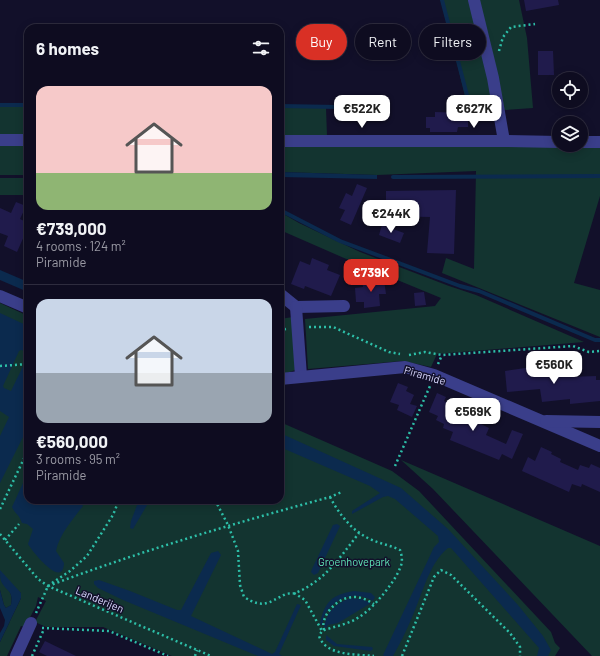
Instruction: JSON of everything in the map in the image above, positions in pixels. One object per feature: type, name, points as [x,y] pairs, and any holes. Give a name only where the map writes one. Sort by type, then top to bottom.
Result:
[{"type":"street","points":[[474,0],[493,78],[504,141]]},
{"type":"street","points":[[0,140],[24,140]]},
{"type":"street","points":[[284,140],[552,142]]},
{"type":"street","points":[[588,142],[600,142]]},
{"type":"street","points":[[0,296],[24,306]]},
{"type":"street","points":[[284,297],[296,307],[344,306]]},
{"type":"street","points":[[296,307],[301,376]]},
{"type":"street","name":"Piramide","points":[[284,378],[405,367],[434,375],[600,446]]},
{"type":"street","name":"Piramide","points":[[541,420],[600,422]]},
{"type":"street","points":[[16,656],[31,623]]},
{"type":"path","points":[[499,52],[503,37],[511,27],[535,24]]},
{"type":"path","points":[[297,328],[333,326],[389,352],[405,356],[425,352],[442,355],[573,346],[589,352],[600,351]]},
{"type":"path","points":[[0,366],[24,364]]},
{"type":"path","points":[[395,466],[434,375]]},
{"type":"path","points":[[0,509],[24,458]]},
{"type":"path","points":[[48,586],[228,525],[330,497],[342,492]]},
{"type":"path","points":[[323,631],[343,626],[360,617],[374,604],[391,584],[400,567],[402,558],[400,550],[391,545],[371,540],[359,533],[337,509],[330,497]]},
{"type":"path","points":[[117,504],[113,515],[88,556],[48,586],[31,623],[44,629],[109,631],[168,656]]},
{"type":"path","points":[[217,504],[228,525],[238,551],[240,585],[244,597],[254,603],[269,603],[285,595],[294,593],[316,581],[330,569],[359,533]]},
{"type":"path","points":[[5,540],[19,524]]},
{"type":"path","name":"Landerijen","points":[[0,534],[38,579],[48,586],[211,656]]},
{"type":"path","points":[[402,656],[434,577],[437,572],[441,570],[451,575],[510,633],[520,647],[520,656]]},
{"type":"path","points":[[294,593],[305,600],[323,631]]},
{"type":"path","points":[[374,604],[365,598],[355,597],[347,598],[336,604],[326,615],[323,631],[319,636],[322,644],[331,650],[374,656]]},
{"type":"path","points":[[32,656],[44,629]]},
{"type":"path","points":[[195,656],[197,650]]},
{"type":"green space","points":[[442,0],[519,0],[527,38],[533,108],[506,110],[495,107],[467,110],[456,60],[486,60],[486,24],[448,24]]},
{"type":"green space","points":[[0,106],[24,106],[24,136],[0,136]]},
{"type":"green space","points":[[284,108],[326,108],[327,136],[284,136]]},
{"type":"green space","points":[[0,146],[24,146],[24,175],[0,175]]},
{"type":"green space","points":[[552,146],[552,152],[588,152],[588,146],[600,146],[600,196],[574,283],[600,290],[600,337],[442,273],[446,258],[474,269],[476,171],[377,175],[284,172],[284,147]]},
{"type":"green space","points":[[0,178],[24,178],[24,195],[0,195]]},
{"type":"green space","points":[[284,214],[360,252],[476,295],[584,342],[437,354],[431,367],[403,361],[308,369],[305,319],[435,306],[441,298],[284,232]]},
{"type":"green space","name":"Groenhovepark","points":[[0,303],[24,314],[24,504],[284,504],[284,424],[392,471],[419,491],[551,632],[555,643],[560,648],[555,656],[172,656],[103,627],[46,627],[35,622],[46,601],[38,597],[36,606],[25,627],[21,626],[7,656],[0,656],[0,642],[21,598],[21,593],[2,583],[9,591],[12,598],[11,605],[6,608],[0,590]]},
{"type":"green space","points":[[293,317],[298,369],[284,373],[284,318]]},
{"type":"green space","points":[[401,460],[600,546],[600,656],[592,656],[433,489]]},
{"type":"water","points":[[284,172],[377,175],[377,179],[284,177]]},
{"type":"water","points":[[0,270],[24,280],[24,290],[0,280]]},
{"type":"water","points":[[0,313],[24,324],[24,351],[19,351],[3,386],[11,391],[24,364],[24,435],[0,483],[0,436],[9,417],[0,411]]},
{"type":"water","points":[[284,435],[401,488],[448,529],[518,605],[543,636],[551,650],[548,656],[537,656],[539,648],[451,548],[448,548],[435,563],[430,572],[414,613],[393,656],[384,656],[383,655],[434,547],[439,542],[438,536],[395,499],[388,496],[383,497],[352,514],[352,511],[380,493],[370,486],[284,449]]},
{"type":"water","points":[[24,481],[24,504],[81,504],[83,506],[67,527],[60,539],[56,551],[64,563],[62,570],[59,572],[53,571],[31,548],[28,544],[33,529],[27,524],[22,523],[12,507]]},
{"type":"water","points":[[137,504],[148,504],[133,529],[130,528]]},
{"type":"water","points":[[337,524],[340,526],[318,573],[314,575],[311,572],[312,569],[333,525]]},
{"type":"water","points":[[218,551],[221,555],[191,616],[272,654],[275,652],[297,604],[301,605],[279,654],[282,656],[258,656],[123,600],[98,588],[94,584],[94,581],[99,580],[177,610],[181,610],[211,553]]},
{"type":"water","points":[[0,570],[21,593],[21,598],[0,642],[0,633],[4,626],[5,620],[0,608],[0,590],[6,608],[11,605],[12,600],[10,594],[1,581]]},
{"type":"water","points":[[354,591],[371,593],[375,597],[373,601],[361,596],[342,599],[331,606],[327,611],[324,616],[322,626],[320,623],[327,604],[335,597]]},
{"type":"water","points":[[350,598],[362,599],[371,603],[338,623],[328,625],[326,628],[324,627],[332,609]]},
{"type":"water","points":[[326,635],[337,644],[372,647],[373,649],[371,651],[334,646],[326,640]]},
{"type":"building","points":[[524,0],[558,0],[559,5],[526,11]]},
{"type":"building","points":[[538,51],[553,51],[554,72],[552,72],[552,75],[538,75]]},
{"type":"building","points":[[490,110],[491,120],[479,121],[479,111]]},
{"type":"building","points":[[435,112],[468,113],[468,127],[458,127],[457,132],[430,132],[430,128],[426,128],[426,117],[435,117]]},
{"type":"building","points":[[357,184],[367,188],[351,225],[340,220],[345,210],[339,208],[346,193],[352,196]]},
{"type":"building","points":[[456,190],[454,254],[427,253],[430,217],[386,216],[386,191]]},
{"type":"building","points":[[16,202],[24,205],[24,210],[20,219],[24,221],[24,236],[17,252],[4,246],[8,236],[0,233],[0,208],[11,213]]},
{"type":"building","points":[[382,225],[404,233],[400,243],[379,235]]},
{"type":"building","points":[[312,258],[329,265],[327,270],[340,275],[331,296],[305,286],[304,289],[291,284],[300,261],[310,265]]},
{"type":"building","points":[[384,280],[386,294],[379,294],[380,306],[364,308],[364,302],[356,302],[355,288],[363,287],[362,282]]},
{"type":"building","points":[[424,292],[426,305],[415,306],[414,293]]},
{"type":"building","points":[[539,366],[540,374],[568,371],[569,377],[596,376],[596,380],[600,380],[600,401],[570,404],[570,399],[542,402],[540,389],[507,392],[505,371]]},
{"type":"building","points":[[398,383],[408,387],[406,391],[414,395],[410,404],[417,406],[412,417],[397,410],[399,405],[390,402]]},
{"type":"building","points":[[437,393],[446,397],[444,401],[453,405],[449,414],[467,421],[470,416],[481,421],[479,423],[489,428],[486,435],[506,444],[512,430],[523,434],[512,459],[502,454],[499,460],[450,440],[453,432],[443,428],[444,424],[436,420],[438,416],[429,412]]},
{"type":"building","points":[[541,447],[552,452],[551,454],[561,459],[560,462],[578,470],[580,465],[589,468],[591,464],[600,468],[600,492],[582,484],[581,487],[572,484],[569,492],[522,471],[528,457],[535,461]]},
{"type":"building","points":[[45,641],[76,656],[47,656],[39,652]]},
{"type":"waterway","points":[[442,0],[468,99]]},
{"type":"waterway","points":[[0,105],[24,105]]},
{"type":"waterway","points":[[284,106],[338,107]]},
{"type":"waterway","points":[[393,177],[600,176]]},
{"type":"waterway","points":[[284,212],[340,241],[460,286],[479,291],[595,340],[600,340]]}]
